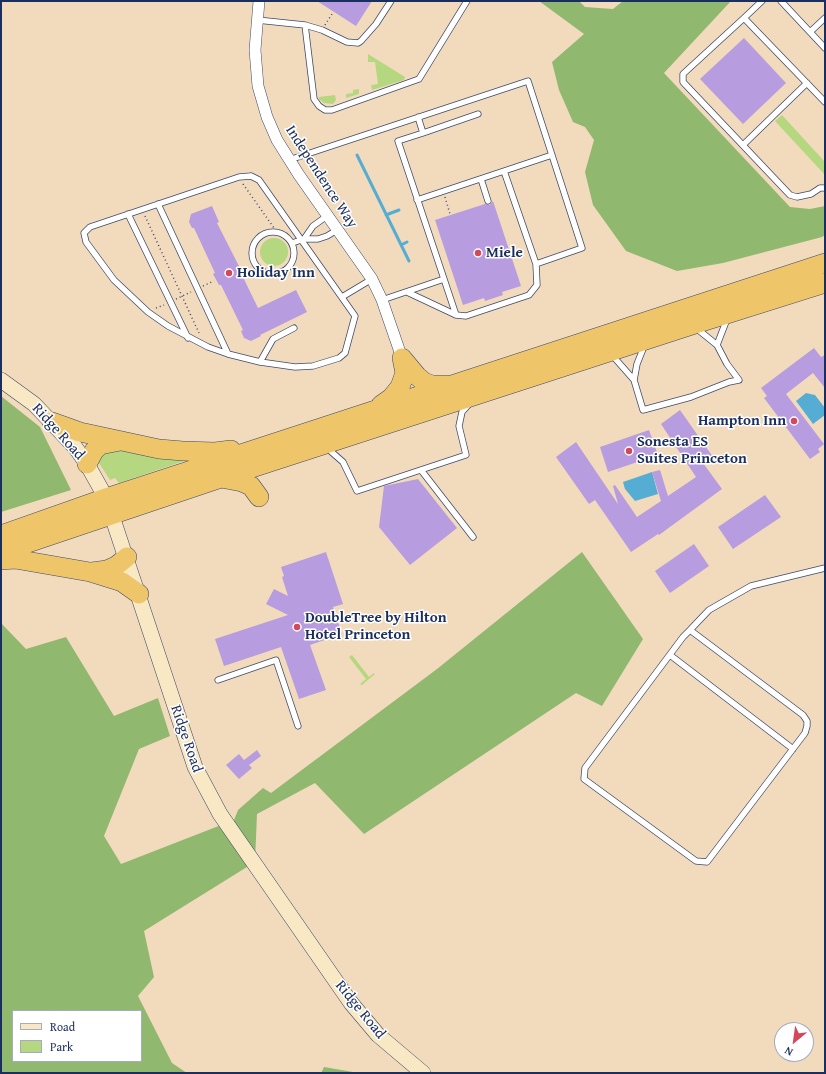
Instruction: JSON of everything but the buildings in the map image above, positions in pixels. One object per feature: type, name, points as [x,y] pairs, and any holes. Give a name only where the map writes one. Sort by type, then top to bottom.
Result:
[{"type":"highway","points":[[1,535],[221,478],[272,453],[372,411],[825,263]]},
{"type":"highway","points":[[1,552],[109,506],[272,453],[323,445],[729,313],[823,285]]},
{"type":"highway","points":[[402,358],[424,382],[432,385],[451,385]]},
{"type":"highway","points":[[372,411],[391,398],[400,387],[405,373],[402,358]]},
{"type":"highway","points":[[52,422],[80,432],[120,441],[183,451],[272,453]]},
{"type":"highway","points":[[87,464],[94,451],[100,445],[120,441]]},
{"type":"highway","points":[[221,478],[242,482],[251,486],[259,497],[263,479],[272,453]]},
{"type":"highway","points":[[90,572],[107,570],[116,566],[126,557]]},
{"type":"highway","points":[[1,560],[16,559],[90,572],[122,582],[139,594]]},
{"type":"street","name":"Independence Way","points":[[259,1],[255,50],[258,86],[267,117],[277,140],[289,160],[372,279],[382,300],[402,358]]},
{"type":"street","name":"Ridge Road","points":[[1,380],[34,404],[75,447],[87,464],[109,506],[195,767],[214,806],[351,1003],[378,1035],[423,1073]]},
{"type":"lane","points":[[257,20],[305,25],[322,30],[347,42],[361,41],[376,24],[391,1]]},
{"type":"lane","points":[[305,25],[314,99],[319,106],[325,110],[332,110],[419,79],[467,1]]},
{"type":"lane","points":[[762,1],[683,74],[684,82],[790,195],[797,197],[812,194],[820,188],[825,188]]},
{"type":"lane","points":[[781,1],[825,48]]},
{"type":"lane","points":[[744,18],[825,102]]},
{"type":"lane","points":[[810,32],[825,18]]},
{"type":"lane","points":[[289,160],[528,81],[582,248],[536,264]]},
{"type":"lane","points":[[742,145],[807,83]]},
{"type":"lane","points":[[456,315],[398,141],[478,114]]},
{"type":"lane","points":[[418,117],[423,133]]},
{"type":"lane","points":[[418,200],[552,155]]},
{"type":"lane","points":[[407,292],[456,315],[466,316],[529,295],[537,284],[536,264],[504,171]]},
{"type":"lane","points":[[250,176],[259,180],[303,239],[355,316],[345,353],[330,361],[313,366],[295,367],[260,362],[228,354],[188,338],[148,312],[114,280],[86,242],[84,233],[90,227],[158,204],[239,177],[250,176]]},
{"type":"lane","points":[[481,179],[488,201]]},
{"type":"lane","points":[[158,204],[228,354]]},
{"type":"lane","points":[[128,214],[188,338]]},
{"type":"lane","points":[[303,239],[313,226],[327,216]]},
{"type":"lane","points":[[292,243],[303,239],[318,239],[337,230]]},
{"type":"lane","points":[[273,231],[281,233],[292,243],[294,251],[293,258],[284,271],[277,273],[262,270],[256,265],[252,250],[254,243],[259,237],[273,231]]},
{"type":"lane","points":[[342,297],[372,279]]},
{"type":"lane","points":[[382,300],[444,279]]},
{"type":"lane","points":[[717,345],[729,313]]},
{"type":"lane","points":[[609,352],[634,380],[643,410],[691,397],[729,382],[739,380],[727,364],[717,345],[692,325]]},
{"type":"lane","points":[[260,362],[272,339],[294,328]]},
{"type":"lane","points":[[634,380],[637,364],[647,340]]},
{"type":"lane","points":[[323,445],[343,462],[357,491],[421,470],[466,455],[459,426],[462,412],[478,394]]},
{"type":"lane","points":[[421,470],[473,537]]},
{"type":"lane","points":[[690,630],[803,715],[807,720],[805,733],[707,862],[696,862],[584,778],[585,768],[670,655],[690,630],[709,610],[751,586],[825,568]]},
{"type":"lane","points":[[670,655],[793,749]]},
{"type":"lane","points":[[218,680],[276,660],[298,726]]},
{"type":"path","points":[[322,30],[332,14]]},
{"type":"path","points":[[239,177],[274,228],[273,231]]},
{"type":"path","points":[[445,197],[450,214]]},
{"type":"path","points":[[145,216],[200,333],[188,338]]},
{"type":"path","points":[[148,312],[214,281]]},
{"type":"green space","points":[[539,1],[579,1],[585,7],[613,9],[623,1],[731,1],[664,73],[790,207],[810,209],[825,206],[825,235],[723,263],[677,271],[626,251],[593,205],[585,172],[594,140],[585,127],[573,122],[559,90],[552,62],[584,34]]},
{"type":"green space","points":[[368,54],[405,77],[404,80],[372,90],[371,85],[378,84],[375,62],[368,62]]},
{"type":"green space","points":[[359,89],[359,94],[346,98],[346,94],[353,93],[353,90]]},
{"type":"green space","points":[[335,95],[336,100],[333,104],[324,103],[319,99],[319,97]]},
{"type":"green space","points":[[782,115],[825,162],[825,175],[775,121]]},
{"type":"green space","points":[[274,238],[280,239],[284,242],[287,246],[287,258],[284,262],[280,265],[274,266],[268,265],[264,262],[261,258],[260,252],[261,246],[264,242],[268,239]]},
{"type":"green space","points":[[1,396],[40,427],[71,490],[1,512]]},
{"type":"green space","points":[[116,447],[187,460],[119,483],[115,478],[110,480],[97,460],[102,451]]},
{"type":"green space","points":[[582,552],[643,639],[602,706],[576,693],[364,834],[315,783],[257,814],[255,862],[144,931],[154,977],[138,996],[172,1063],[187,1073],[1,1073],[1,623],[26,649],[66,637],[114,716],[158,698],[170,736],[139,749],[104,836],[121,864],[234,820],[238,810],[263,788],[271,793],[437,669]]},
{"type":"green space","points":[[352,655],[369,677],[374,673],[375,674],[362,685],[360,684],[366,679],[349,657]]},
{"type":"green space","points":[[324,1067],[353,1072],[321,1073]]},
{"type":"water","points":[[806,393],[815,395],[825,408],[825,415],[813,424],[796,401]]},
{"type":"water","points":[[652,472],[658,494],[635,501],[625,489],[623,482]]},
{"type":"waterway","points":[[357,155],[409,261]]},
{"type":"waterway","points":[[386,215],[399,210]]},
{"type":"waterway","points":[[401,245],[407,242]]},
{"type":"place","name":"Miele","points":[[478,253]]},
{"type":"place","name":"Holiday Inn","points":[[229,273]]},
{"type":"place","name":"Hampton Inn","points":[[794,421]]},
{"type":"place","name":"Sonesta ES Suites Princeton","points":[[629,451]]},
{"type":"place","name":"DoubleTree by Hilton Hotel Princeton","points":[[297,627]]}]
